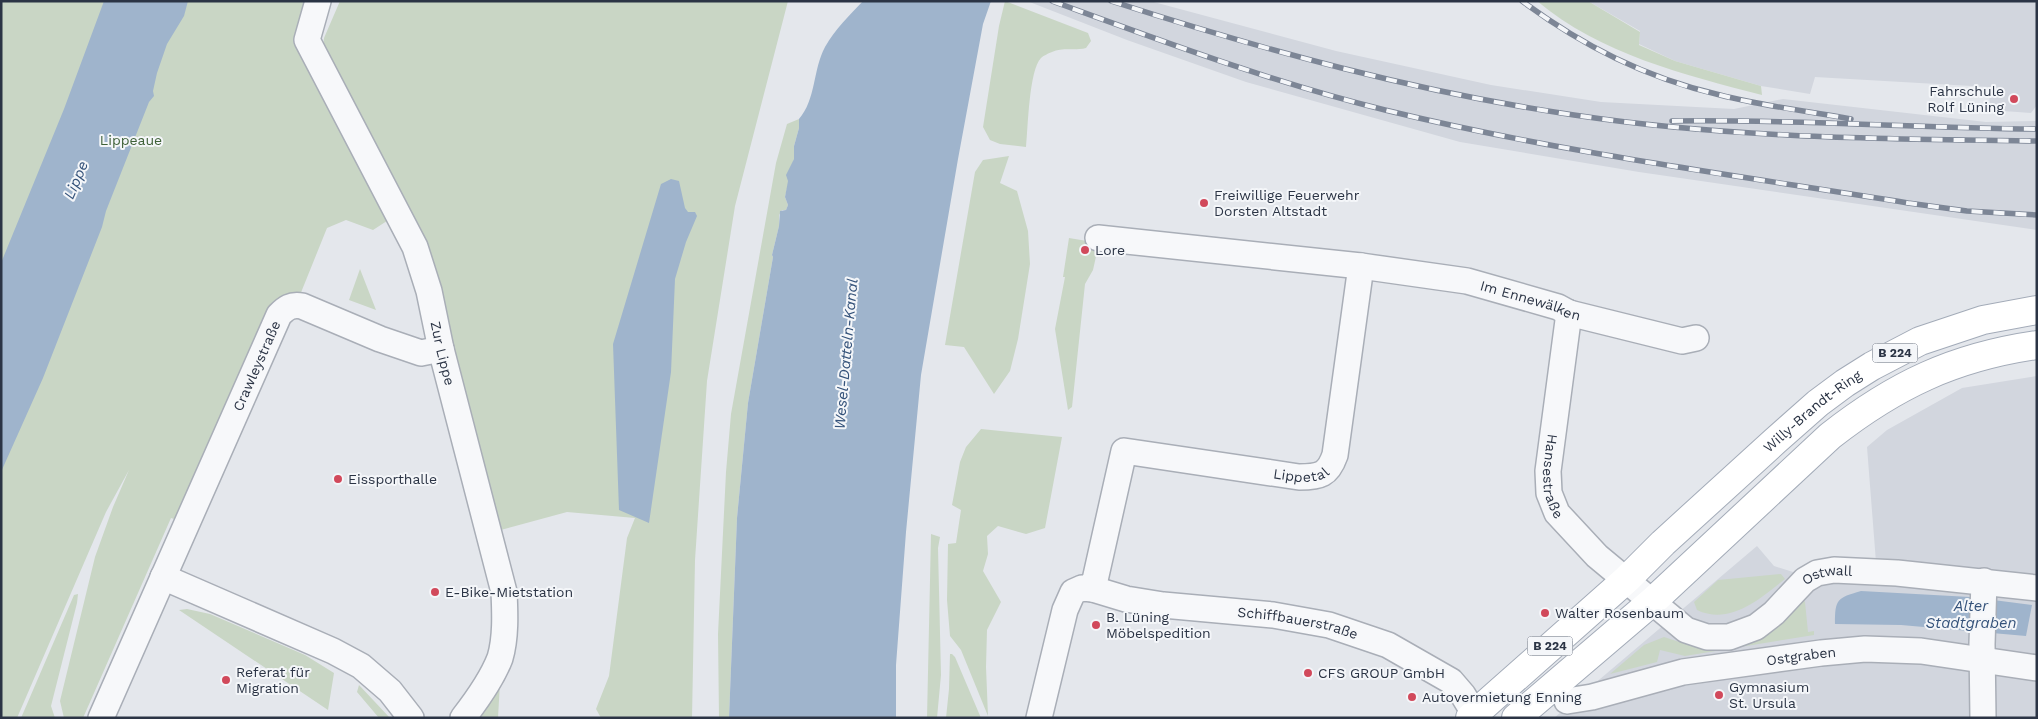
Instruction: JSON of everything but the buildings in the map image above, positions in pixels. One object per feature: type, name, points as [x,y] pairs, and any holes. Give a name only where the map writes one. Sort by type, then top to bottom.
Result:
[{"type":"main road","name":"Willy-Brandt-Ring","points":[[1627,579],[1669,537],[1775,441],[1818,403],[1852,379],[1872,366],[1920,341],[1983,320],[2037,310]]},
{"type":"main road","name":"B 224","points":[[1516,718],[1652,601],[1830,436],[1859,414],[1889,394],[1919,379],[1966,360],[2003,350],[2037,345]]},
{"type":"main road","name":"B 224","points":[[1474,716],[1627,579]]},
{"type":"street","name":"Zur Lippe","points":[[318,1],[307,40],[415,247],[429,291],[441,349],[504,592],[505,612],[500,658],[477,699],[463,718]]},
{"type":"street","points":[[1098,238],[1362,266]]},
{"type":"street","name":"Im Ennewälken","points":[[1362,266],[1467,281],[1569,313],[1682,341],[1696,338]]},
{"type":"street","name":"Lippetal","points":[[1093,589],[1124,451],[1313,477],[1325,473],[1332,465],[1336,455],[1362,266]]},
{"type":"street","name":"Crawleystraße","points":[[101,718],[279,315],[287,307],[302,306],[380,339],[420,353],[441,349]]},
{"type":"street","name":"Hansestraße","points":[[1569,313],[1548,471],[1549,493],[1557,513],[1597,556],[1627,579]]},
{"type":"street","name":"Ostwall","points":[[1627,579],[1686,630],[1707,637],[1718,638],[1747,631],[1764,621],[1798,586],[1818,573],[1834,570],[1866,571],[1984,586],[2037,588]]},
{"type":"street","points":[[163,577],[333,651],[361,666],[390,691],[410,718]]},
{"type":"street","points":[[1983,718],[1984,586]]},
{"type":"street","points":[[1039,718],[1065,610],[1073,592],[1082,588],[1093,589]]},
{"type":"street","name":"Schiffbauerstraße","points":[[1093,589],[1126,599],[1163,605],[1273,615],[1329,625],[1388,645],[1451,681],[1463,695],[1474,716]]},
{"type":"street","name":"Ostgraben","points":[[1567,701],[1592,697],[1683,672],[1821,653],[1865,649],[1983,652],[2037,668]]},
{"type":"shaded area","points":[[1027,1],[1150,1],[1336,51],[1491,85],[1601,102],[1734,109],[1783,99],[1986,122],[2037,121],[2037,230],[1639,172],[1460,142],[1246,82],[1127,40]]},
{"type":"shaded area","points":[[1588,1],[2037,1],[2037,105],[2031,113],[1990,110],[1989,87],[1815,77],[1810,94],[1761,86],[1675,61],[1639,44],[1640,31]]},
{"type":"shaded area","points":[[2037,376],[2037,718],[1554,718],[1757,546],[1774,566],[1793,572],[1833,560],[1876,562],[1867,447],[1887,430],[1962,388]]},
{"type":"green space","name":"Lippeaue","points":[[1,1],[318,1],[301,58],[304,56],[315,83],[390,219],[373,230],[346,220],[327,228],[300,295],[280,297],[269,306],[177,520],[171,518],[83,718],[64,718],[60,701],[95,557],[129,470],[106,512],[17,718],[1,718]]},
{"type":"green space","points":[[340,1],[788,1],[735,206],[707,381],[695,560],[692,718],[601,718],[596,709],[609,676],[627,538],[635,518],[567,512],[497,531],[461,392],[430,251],[323,48],[324,38]]},
{"type":"green space","points":[[1005,1],[1088,33],[1091,41],[1086,48],[1049,53],[1041,58],[1037,64],[1028,114],[1026,147],[1000,144],[990,140],[983,127],[999,26]]},
{"type":"green space","points":[[1537,1],[1588,1],[1640,32],[1639,45],[1675,61],[1761,86],[1762,95],[1674,70],[1616,49],[1588,35]]},
{"type":"green space","points":[[799,119],[799,128],[794,146],[794,159],[785,197],[788,205],[786,210],[782,210],[779,215],[779,226],[772,255],[748,403],[737,518],[729,718],[719,718],[718,634],[726,472],[731,414],[776,163],[787,124]]},
{"type":"green space","points":[[1009,156],[1000,183],[1017,191],[1028,231],[1030,264],[1018,339],[1010,371],[994,394],[964,347],[945,345],[975,172],[983,160]]},
{"type":"green space","points":[[1069,238],[1099,243],[1093,270],[1085,284],[1072,407],[1068,410],[1055,329],[1065,277],[1063,277]]},
{"type":"green space","points":[[360,269],[376,310],[349,300]]},
{"type":"green space","points":[[981,429],[1062,437],[1045,528],[1026,534],[998,526],[987,536],[988,554],[983,571],[1001,602],[987,630],[988,716],[961,650],[950,636],[947,600],[948,544],[956,543],[961,510],[952,505],[960,462],[966,447]]},
{"type":"green space","points":[[931,534],[940,537],[938,548],[941,675],[937,718],[927,718]]},
{"type":"green space","points":[[1781,574],[1785,579],[1744,608],[1733,612],[1721,615],[1709,614],[1697,610],[1694,602],[1718,580]]},
{"type":"green space","points":[[78,594],[51,706],[55,718],[21,718],[74,595]]},
{"type":"green space","points":[[1801,597],[1805,602],[1808,632],[1814,631],[1814,635],[1685,656],[1660,650],[1657,662],[1610,674],[1644,645],[1664,637],[1701,649],[1732,647]]},
{"type":"green space","points":[[187,609],[210,614],[305,655],[334,673],[328,710],[179,610]]},
{"type":"green space","points":[[950,654],[955,657],[981,718],[946,718]]},
{"type":"green space","points":[[500,682],[498,718],[480,718]]},
{"type":"green space","points":[[359,685],[390,718],[379,718],[357,692]]},
{"type":"water","name":"Lippe","points":[[104,1],[188,1],[184,16],[167,44],[157,73],[153,91],[154,96],[149,102],[106,211],[102,227],[43,378],[1,472],[1,263],[64,109]]},
{"type":"water","name":"Wesel-Datteln-Kanal","points":[[863,1],[991,1],[983,24],[921,375],[896,665],[896,718],[729,718],[737,518],[748,403],[780,211],[786,210],[788,205],[785,197],[788,181],[786,175],[794,159],[794,146],[799,128],[799,119],[809,103],[821,56],[833,34]]},
{"type":"water","points":[[671,179],[679,181],[685,208],[688,212],[695,212],[697,216],[686,242],[675,279],[671,372],[649,523],[619,510],[613,344],[661,184]]},
{"type":"water","name":"Alter Stadtgraben","points":[[1861,591],[1970,597],[2032,605],[2026,636],[1901,625],[1835,624],[1836,609],[1839,601]]},
{"type":"railway","points":[[1052,1],[1217,60],[1300,87],[1450,125],[1646,162],[1908,203],[1967,211],[2037,215]]},
{"type":"railway","points":[[1111,1],[1283,53],[1341,68],[1515,106],[1574,115],[1632,123],[1747,133],[1863,138],[2037,141]]},
{"type":"railway","points":[[1522,1],[1592,46],[1641,70],[1666,79],[1736,99],[1851,119]]},
{"type":"railway","points":[[1672,121],[1763,121],[2037,129]]},
{"type":"place","name":"Fahrschule Rolf Lüning","points":[[2014,99]]},
{"type":"place","name":"Freiwillige Feuerwehr Dorsten Altstadt","points":[[1204,203]]},
{"type":"place","name":"Lore","points":[[1085,250]]},
{"type":"place","name":"Eissporthalle","points":[[338,479]]},
{"type":"place","name":"E-Bike-Mietstation","points":[[435,592]]},
{"type":"place","name":"Walter Rosenbaum","points":[[1545,613]]},
{"type":"place","name":"B. Lüning Möbelspedition","points":[[1096,625]]},
{"type":"place","name":"CFS GROUP GmbH","points":[[1308,673]]},
{"type":"place","name":"Referat für Migration","points":[[226,680]]},
{"type":"place","name":"Gymnasium St. Ursula","points":[[1719,695]]},
{"type":"place","name":"Autovermietung Enning","points":[[1412,697]]}]
